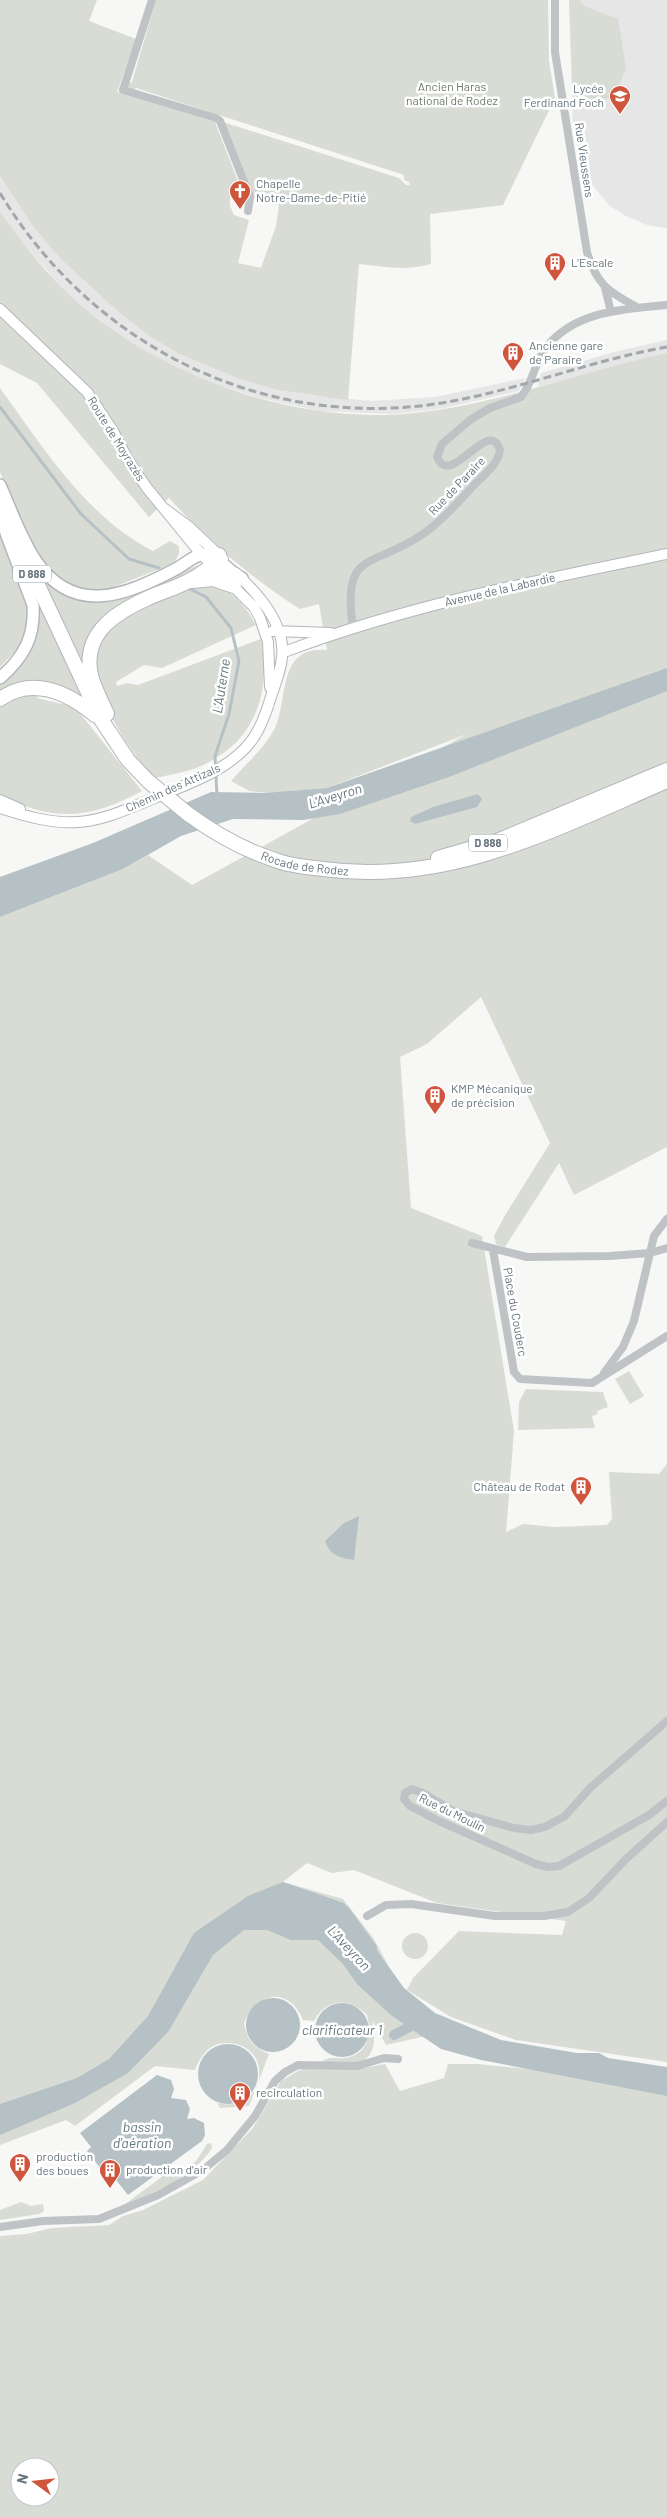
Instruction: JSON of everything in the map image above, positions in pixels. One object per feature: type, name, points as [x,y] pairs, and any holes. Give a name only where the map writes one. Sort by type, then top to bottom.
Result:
[{"type":"highway","name":"D 888","points":[[0,504],[100,718],[128,760]]},
{"type":"highway","points":[[128,760],[90,672],[90,658],[94,643],[105,624],[118,612],[187,582],[216,560]]},
{"type":"highway","points":[[187,582],[213,579],[238,582]]},
{"type":"highway","points":[[0,699],[22,690],[41,688],[61,692],[76,700],[100,718]]},
{"type":"highway","name":"Rocade de Rodez","points":[[128,760],[164,796],[209,829],[274,860],[374,873],[404,872],[463,862],[525,842],[667,782]]},
{"type":"highway","name":"Rocade de Rodez","points":[[297,863],[370,865],[446,856],[497,840],[667,770]]},
{"type":"main road","points":[[0,485],[35,560],[49,578],[66,590],[88,597],[122,593],[161,577],[201,554],[209,554],[233,574],[238,582]]},
{"type":"main road","points":[[0,510],[6,534],[33,605],[34,617],[33,628],[24,654],[0,678]]},
{"type":"street","points":[[152,0],[123,90],[216,118],[220,121],[250,197],[248,211]]},
{"type":"street","name":"Rue Vieussens","points":[[555,0],[555,52],[582,228],[590,263],[605,288],[611,312]]},
{"type":"street","name":"Rue Vieussens","points":[[605,288],[636,307]]},
{"type":"street","name":"Rue de Paraire","points":[[353,628],[350,592],[357,571],[367,562],[409,543],[432,527],[492,466],[500,450],[499,446],[492,441],[483,442],[456,463],[448,466],[442,464],[437,457],[442,444],[482,411],[521,397],[545,350],[560,333],[576,323],[611,312],[636,307],[667,305]]},
{"type":"street","name":"Route de Moyrazès","points":[[0,309],[87,392],[113,431],[128,460],[146,488],[201,554]]},
{"type":"street","name":"Route de Moyrazès","points":[[165,509],[188,526],[216,560]]},
{"type":"street","name":"Avenue de la Labardie","points":[[283,650],[287,651],[335,633],[499,588],[667,554]]},
{"type":"street","points":[[238,582],[265,631],[283,650]]},
{"type":"street","points":[[238,582],[266,606],[278,632],[265,631]]},
{"type":"street","name":"Chemin des Attizals","points":[[265,631],[270,654],[270,701]]},
{"type":"street","name":"Avenue de la Labardie","points":[[278,632],[335,633]]},
{"type":"street","name":"Chemin des Attizals","points":[[0,808],[42,819],[77,822],[104,818],[198,780],[218,769],[239,754],[252,741],[263,722],[281,663],[283,650],[278,632]]},
{"type":"street","name":"Chemin des Attizals","points":[[0,800],[42,819]]},
{"type":"street","points":[[604,1374],[623,1347],[634,1321],[654,1236],[667,1219]]},
{"type":"street","points":[[472,1243],[493,1250],[527,1257],[547,1258],[650,1253],[667,1248]]},
{"type":"street","name":"Place du Couderc","points":[[493,1250],[514,1372],[520,1380],[592,1383],[604,1374],[642,1354],[667,1336]]},
{"type":"street","name":"Rue du Moulin","points":[[667,1721],[591,1787],[565,1816],[545,1827],[531,1830],[514,1828],[453,1811],[423,1793],[412,1789],[405,1793],[404,1799],[410,1806],[439,1821],[536,1864],[548,1867],[559,1866],[649,1815],[667,1801]]},
{"type":"street","points":[[366,1916],[386,1905],[411,1904],[495,1916],[544,1916],[568,1912],[590,1898],[626,1859],[667,1822]]},
{"type":"street","points":[[0,2228],[43,2221],[99,2219],[158,2195],[203,2170],[227,2150],[255,2116],[275,2081],[284,2072],[298,2065],[357,2066],[384,2058],[398,2059]]},
{"type":"shaded area","name":"Lycée Ferdinand Foch","points":[[569,0],[667,0],[667,228],[647,225],[626,216],[610,206],[593,186],[583,167],[573,128]]},
{"type":"shaded area","points":[[0,176],[32,225],[121,314],[148,335],[179,354],[240,379],[277,390],[371,401],[435,397],[525,378],[519,391],[440,409],[393,414],[320,411],[260,398],[204,381],[154,357],[122,337],[89,313],[63,289],[18,237],[0,212]]},
{"type":"shaded area","points":[[667,340],[667,353],[538,387],[541,373],[618,351]]},
{"type":"green space","name":"Ancien Haras national de Rodez","points":[[0,0],[97,0],[89,21],[136,39],[117,92],[215,122],[239,184],[239,188],[230,189],[230,206],[234,215],[249,220],[238,263],[261,268],[276,226],[279,205],[255,202],[248,182],[243,177],[223,122],[399,178],[406,185],[410,185],[409,182],[404,180],[404,175],[136,88],[134,90],[127,88],[129,83],[132,82],[156,0],[548,0],[549,61],[555,98],[503,205],[430,214],[431,264],[404,268],[359,264],[348,400],[277,390],[240,379],[179,354],[148,335],[121,314],[61,259],[32,225],[0,176]]},
{"type":"green space","points":[[569,0],[580,0],[584,6],[618,19],[626,68],[614,97],[573,103]]},
{"type":"green space","points":[[0,212],[53,278],[90,313],[124,338],[161,359],[201,378],[285,405],[329,412],[372,415],[446,409],[510,395],[667,353],[667,1147],[574,1195],[559,1163],[505,1247],[496,1244],[494,1236],[504,1217],[550,1143],[481,997],[427,1044],[400,1057],[411,1208],[482,1236],[514,1431],[506,1532],[523,1524],[555,1527],[607,1525],[612,1519],[609,1472],[659,1474],[667,1464],[667,2062],[516,2040],[451,2017],[407,1990],[413,1978],[459,1931],[562,1935],[566,1921],[437,1903],[354,1870],[332,1873],[307,1863],[283,1882],[343,1899],[374,1939],[426,2036],[386,2045],[372,2020],[373,2045],[370,2054],[365,2059],[357,2063],[348,2064],[322,2061],[331,2058],[345,2058],[359,2053],[368,2036],[367,2015],[353,2005],[339,2003],[325,2008],[314,2021],[303,2020],[297,2009],[290,2002],[282,1998],[273,1997],[265,1999],[256,2004],[249,2012],[244,2023],[252,2043],[269,2054],[257,2086],[259,2077],[258,2064],[252,2053],[241,2045],[225,2043],[214,2045],[206,2052],[195,2070],[155,2066],[75,2126],[66,2120],[0,2145],[0,917],[123,869],[148,855],[192,885],[467,734],[327,788],[269,793],[249,791],[231,781],[263,746],[273,731],[277,723],[288,674],[293,663],[300,656],[312,651],[327,650],[319,604],[300,609],[282,597],[231,558],[169,498],[149,517],[37,383],[0,364]]},
{"type":"green space","points":[[0,388],[50,457],[86,500],[129,537],[153,551],[170,541],[179,546],[179,554],[174,563],[109,589],[79,589],[57,579],[42,561],[33,545],[0,472]]},
{"type":"green space","points":[[0,530],[21,581],[25,595],[28,621],[26,633],[21,643],[0,667]]},
{"type":"green space","points":[[204,563],[206,567],[115,609],[85,670],[43,581],[73,597],[87,601],[113,599]]},
{"type":"green space","points":[[213,581],[238,600],[256,625],[162,668],[144,665],[116,682],[117,686],[127,683],[138,685],[261,639],[264,680],[260,699],[254,717],[245,733],[232,747],[196,768],[155,778],[131,749],[109,710],[101,689],[97,669],[97,650],[104,633],[123,618],[172,595]]},
{"type":"green space","points":[[39,603],[82,698],[62,688],[0,694],[0,683],[11,674],[36,604]]},
{"type":"green space","points":[[38,692],[37,698],[75,707],[142,791],[105,807],[89,812],[72,814],[38,810],[0,795],[0,706],[22,695]]},
{"type":"green space","points":[[629,1371],[644,1396],[630,1404],[615,1379]]},
{"type":"green space","points":[[526,1389],[603,1392],[608,1407],[597,1411],[598,1414],[592,1416],[595,1428],[518,1430],[519,1402]]},
{"type":"green space","points":[[415,1933],[424,1937],[428,1946],[424,1955],[415,1959],[406,1955],[402,1946],[406,1937]]},
{"type":"green space","points":[[385,2064],[400,2091],[444,2078],[448,2064],[477,2064],[667,2083],[667,2517],[0,2517],[0,2236],[27,2234],[51,2228],[109,2225],[123,2216],[143,2210],[203,2180],[252,2129],[281,2081],[310,2066],[364,2068]]},
{"type":"green space","points":[[255,2090],[249,2106],[220,2108],[217,2103],[234,2104],[247,2098]]},
{"type":"green space","points":[[211,2143],[212,2148],[204,2159],[183,2176],[159,2190],[121,2207],[167,2173],[174,2177],[196,2161],[207,2144]]},
{"type":"green space","points":[[21,2202],[31,2206],[43,2204],[44,2211],[39,2214],[0,2220],[0,2210]]},
{"type":"water","name":"L'Aveyron","points":[[667,668],[667,691],[449,777],[340,814],[303,820],[233,819],[181,836],[123,869],[0,917],[0,877],[93,843],[211,792],[264,793],[327,788]]},
{"type":"water","points":[[478,794],[482,799],[477,807],[415,824],[410,821],[411,817],[433,807]]},
{"type":"water","points":[[359,1516],[354,1560],[332,1553],[325,1541],[344,1523]]},
{"type":"water","name":"L'Aveyron","points":[[283,1882],[344,1903],[349,1914],[346,1917],[360,1938],[368,1938],[404,1988],[435,2013],[501,2040],[577,2053],[599,2053],[608,2058],[667,2067],[667,2096],[481,2060],[441,2049],[392,2016],[357,1984],[343,1964],[318,1940],[291,1940],[267,1930],[244,1930],[213,1955],[168,2032],[128,2073],[75,2103],[0,2135],[0,2104],[77,2078],[109,2059],[148,2016],[194,1933],[248,1896]]},
{"type":"water","points":[[273,1998],[283,2000],[292,2006],[298,2015],[300,2025],[298,2035],[292,2044],[283,2050],[273,2052],[263,2050],[254,2044],[248,2035],[246,2025],[248,2015],[254,2006],[263,2000]]},
{"type":"water","name":"clarificateur 1","points":[[342,2003],[352,2005],[361,2011],[367,2020],[369,2030],[367,2040],[361,2049],[352,2055],[342,2057],[332,2055],[323,2049],[317,2040],[315,2030],[317,2020],[323,2011],[332,2005]]},
{"type":"water","points":[[222,2044],[234,2044],[250,2052],[256,2062],[258,2074],[256,2086],[250,2096],[234,2104],[222,2104],[206,2096],[198,2080],[198,2068],[206,2052]]},
{"type":"water","name":"bassin d'aération","points":[[157,2075],[171,2080],[174,2089],[171,2098],[186,2100],[190,2109],[187,2119],[194,2118],[204,2123],[205,2135],[202,2141],[128,2195],[105,2166],[101,2169],[87,2151],[91,2147],[80,2133]]},
{"type":"waterway","name":"L'Auterne","points":[[0,407],[81,514],[129,559],[159,568]]},
{"type":"waterway","name":"L'Auterne","points":[[186,587],[206,597],[231,628],[239,661],[229,714],[215,756],[217,796]]},
{"type":"waterway","points":[[339,1907],[345,1911],[372,1948]]},
{"type":"waterway","points":[[394,2035],[419,2022]]},
{"type":"railway","points":[[0,193],[37,246],[80,292],[129,331],[182,363],[240,387],[300,402],[363,408],[428,405],[518,386],[607,360],[667,347]]},
{"type":"place","name":"Lycée Ferdinand Foch","points":[[620,115]]},
{"type":"place","name":"Chapelle Notre-Dame-de-Pitié","points":[[240,210]]},
{"type":"place","name":"L'Escale","points":[[555,282]]},
{"type":"place","name":"Ancienne gare de Paraire","points":[[513,372]]},
{"type":"place","name":"KMP Mécanique de précision","points":[[435,1115]]},
{"type":"place","name":"Château de Rodat","points":[[581,1506]]},
{"type":"place","name":"recirculation","points":[[240,2112]]},
{"type":"place","name":"production des boues","points":[[20,2183]]},
{"type":"place","name":"production d'air","points":[[110,2189]]}]
